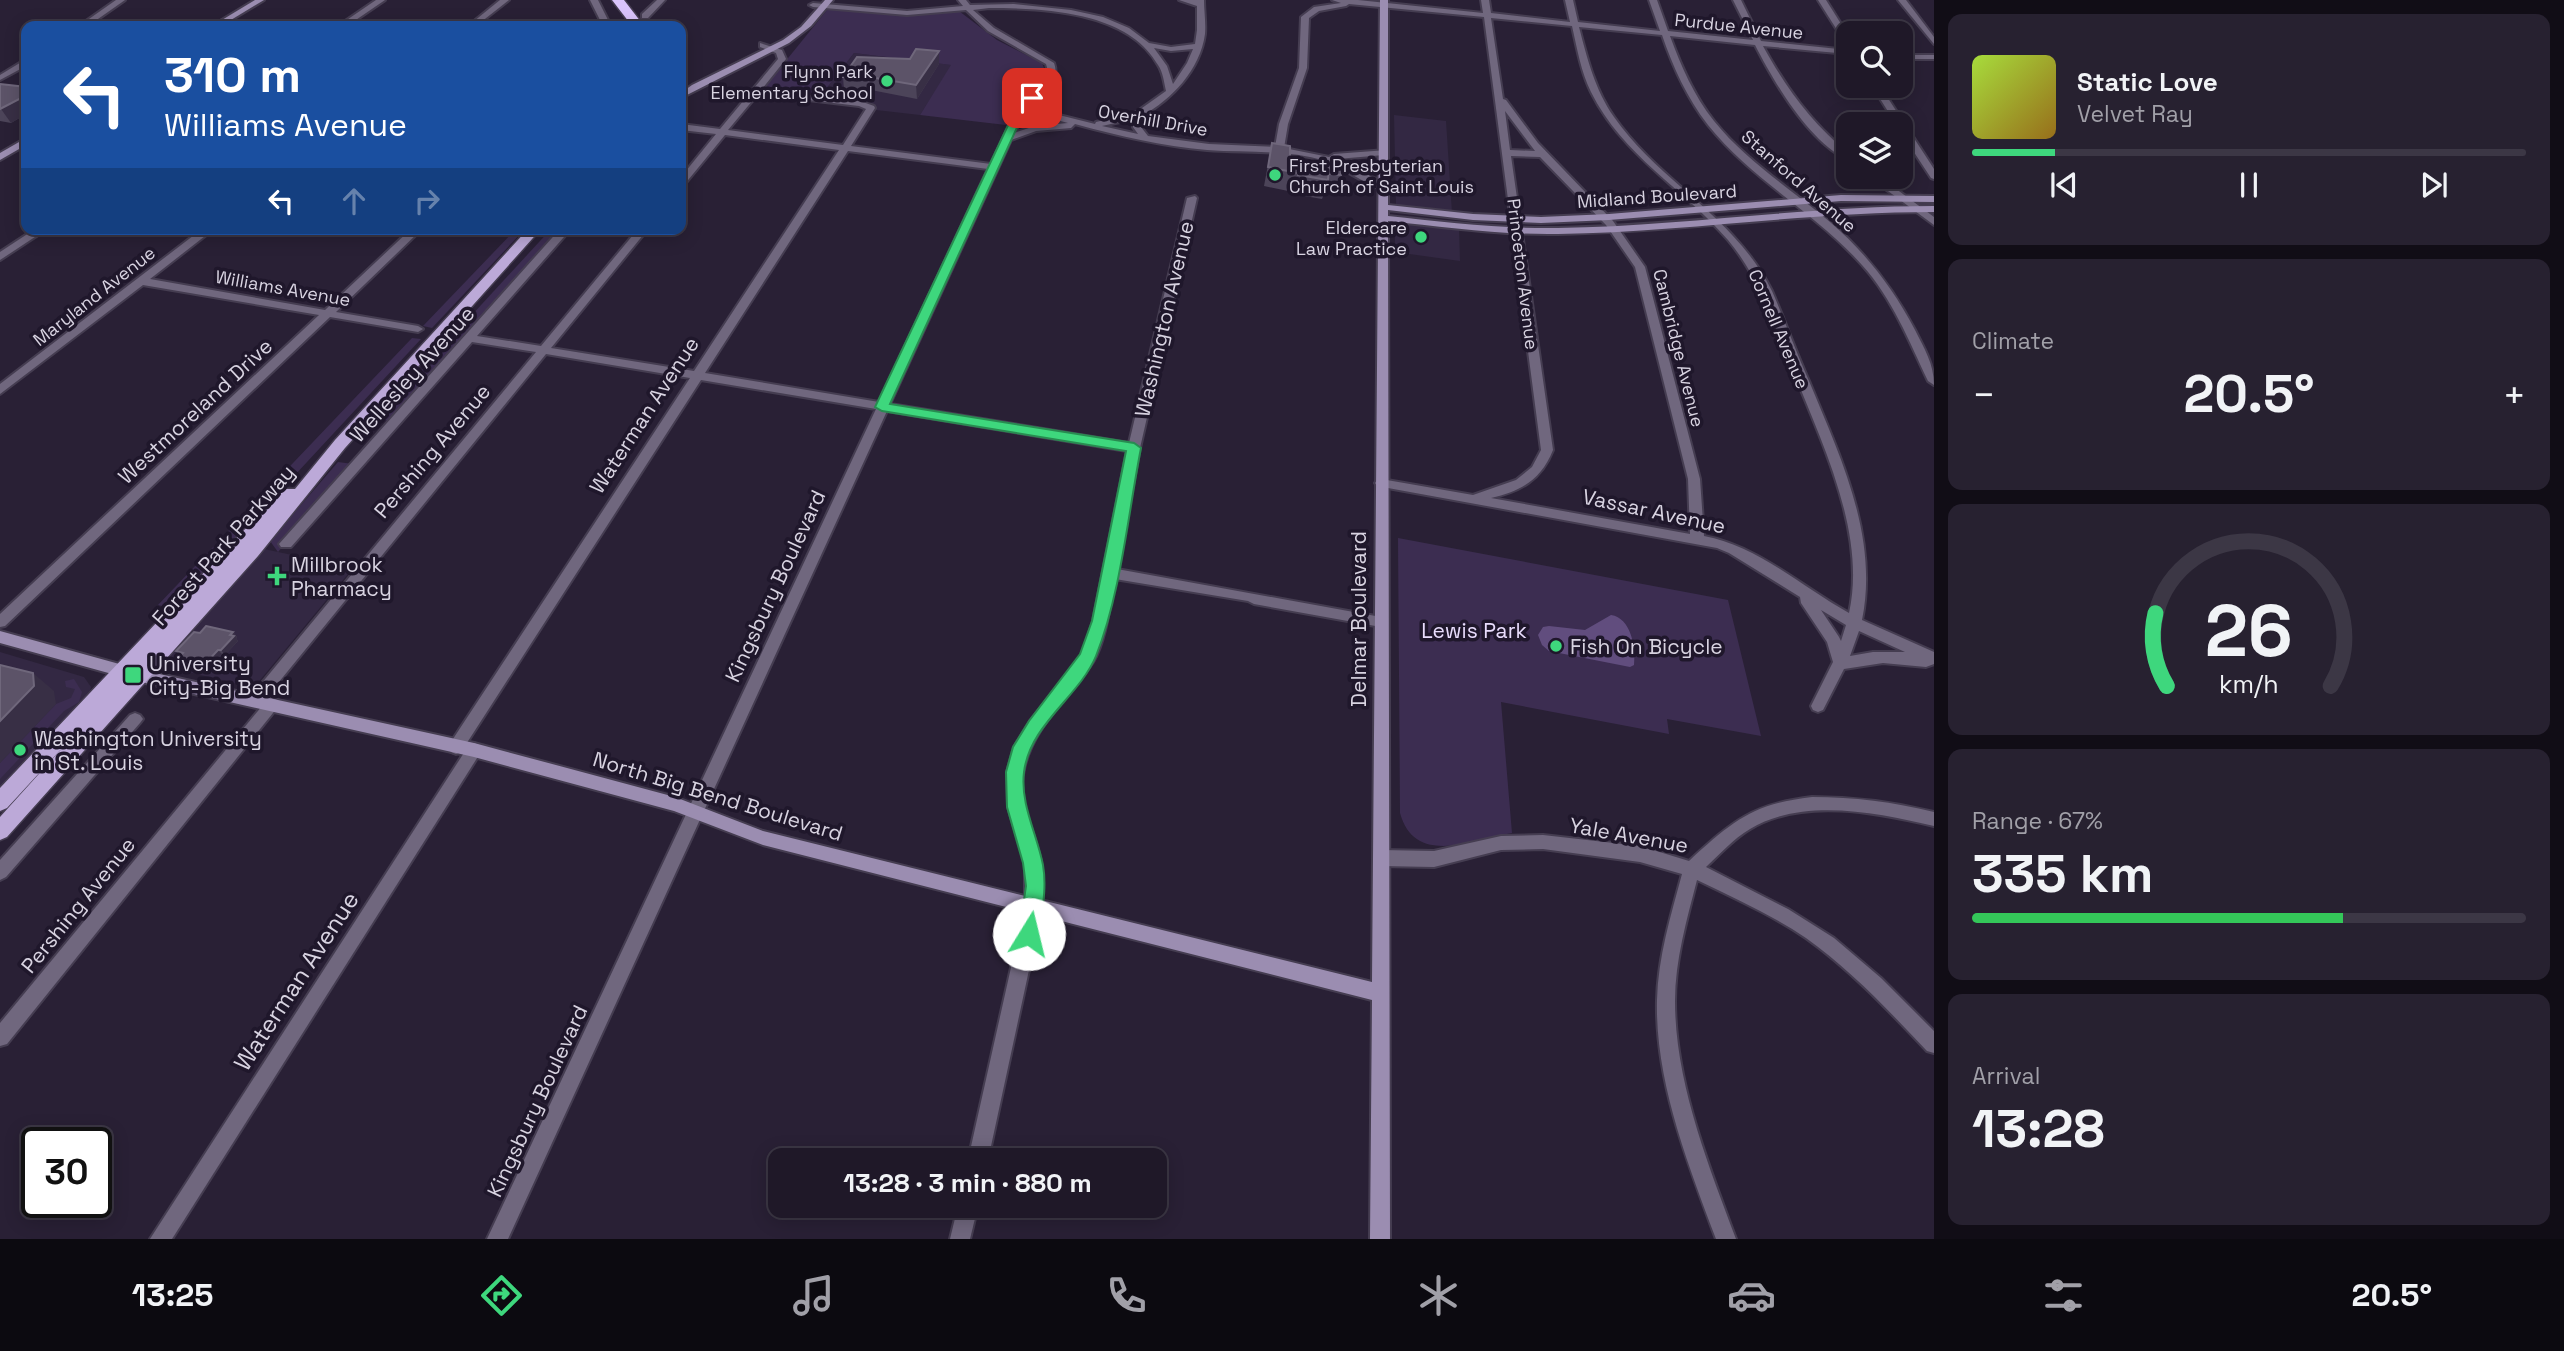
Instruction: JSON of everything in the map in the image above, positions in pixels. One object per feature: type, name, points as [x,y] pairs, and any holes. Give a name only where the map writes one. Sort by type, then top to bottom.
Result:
[{"type":"highway","points":[[607,0],[623,21]]},
{"type":"highway","points":[[618,0],[642,21]]},
{"type":"main road","points":[[224,21],[260,0]]},
{"type":"main road","points":[[686,86],[715,75],[767,47],[820,3]]},
{"type":"main road","name":"Delmar Boulevard","points":[[1381,1239],[1384,3]]},
{"type":"main road","points":[[0,157],[21,144]]},
{"type":"main road","name":"Midland Boulevard","points":[[1517,225],[1801,201],[1934,199]]},
{"type":"main road","name":"Midland Boulevard","points":[[1384,212],[1517,225],[1613,228],[1814,212],[1934,209]]},
{"type":"main road","name":"Forest Park Parkway","points":[[0,831],[268,513],[340,444],[531,235]]},
{"type":"main road","name":"North Big Bend Boulevard","points":[[0,636],[131,673],[465,748],[694,809],[763,838],[1381,993]]},
{"type":"main road","name":"Forest Park Parkway","points":[[0,802],[131,673]]},
{"type":"street","points":[[90,21],[121,0]]},
{"type":"street","points":[[350,21],[381,0]]},
{"type":"street","points":[[478,21],[505,0]]},
{"type":"street","points":[[594,0],[604,21]]},
{"type":"street","points":[[642,21],[661,0]]},
{"type":"street","points":[[1007,138],[1047,127],[1088,125],[1138,115],[1171,92],[1183,76],[1198,46],[1200,2],[1183,0]]},
{"type":"street","name":"Purdue Avenue","points":[[1336,0],[1348,4],[1384,3],[1487,17],[1836,51]]},
{"type":"street","name":"Princeton Avenue","points":[[1468,498],[1504,492],[1523,483],[1535,474],[1547,450],[1485,0]]},
{"type":"street","name":"Cornell Avenue","points":[[1569,0],[1595,92],[1608,113],[1634,146],[1714,219],[1747,256],[1762,282],[1852,516],[1860,570],[1855,623],[1841,664],[1818,706]]},
{"type":"street","name":"Stanford Avenue","points":[[1653,0],[1684,81],[1702,111],[1749,160],[1814,212],[1858,254],[1880,280],[1934,381]]},
{"type":"street","points":[[1737,0],[1800,115],[1836,147]]},
{"type":"street","points":[[1822,0],[1836,22]]},
{"type":"street","points":[[1902,0],[1934,42]]},
{"type":"street","points":[[820,3],[900,13],[964,4],[1062,10],[1110,23],[1148,44],[1171,49],[1198,46]]},
{"type":"street","name":"Kingsbury Boulevard","points":[[497,1239],[1007,138],[1022,108],[1050,83],[1055,75],[1053,67],[1046,60],[1000,37],[964,4]]},
{"type":"street","points":[[1279,148],[1283,120],[1298,87],[1305,60],[1305,17],[1317,9],[1348,4]]},
{"type":"street","points":[[1148,44],[1163,61],[1171,92]]},
{"type":"street","points":[[686,177],[782,59],[781,53],[767,47]]},
{"type":"street","points":[[1913,57],[1934,57]]},
{"type":"street","points":[[0,78],[21,66]]},
{"type":"street","name":"Cambridge Avenue","points":[[1499,91],[1514,120],[1613,228],[1634,256],[1643,275],[1694,479],[1697,537]]},
{"type":"street","name":"Waterman Avenue","points":[[160,1239],[697,374],[871,108],[860,104],[756,92]]},
{"type":"street","points":[[1885,98],[1934,176]]},
{"type":"street","name":"Overhill Drive","points":[[1022,108],[1088,125],[1197,146],[1279,148],[1322,156],[1351,157],[1384,152]]},
{"type":"street","points":[[1138,115],[1137,127],[1144,137]]},
{"type":"street","points":[[686,128],[994,167]]},
{"type":"street","points":[[1507,153],[1544,154]]},
{"type":"street","name":"Overhill Drive","points":[[1322,156],[1353,169],[1384,188]]},
{"type":"street","points":[[1891,189],[1934,222]]},
{"type":"street","name":"Washington Avenue","points":[[981,1148],[1034,905],[1033,863],[1016,807],[1015,772],[1022,747],[1035,726],[1087,657],[1100,621],[1134,448],[1192,198]]},
{"type":"street","points":[[0,257],[33,235]]},
{"type":"street","name":"Maryland Avenue","points":[[0,390],[201,235]]},
{"type":"street","name":"Westmoreland Drive","points":[[0,622],[411,235]]},
{"type":"street","name":"Wellesley Avenue","points":[[286,544],[561,235]]},
{"type":"street","name":"Pershing Avenue","points":[[0,1037],[638,235]]},
{"type":"street","name":"Williams Avenue","points":[[141,281],[418,329]]},
{"type":"street","points":[[470,338],[1134,448]]},
{"type":"street","name":"Vassar Avenue","points":[[1381,483],[1697,537],[1741,553],[1855,623],[1934,660]]},
{"type":"street","points":[[1109,573],[1381,622]]},
{"type":"street","points":[[1796,588],[1824,624],[1839,652],[1841,664],[1867,656],[1888,655],[1934,660]]},
{"type":"street","points":[[0,872],[135,719]]},
{"type":"street","name":"Yale Avenue","points":[[1381,858],[1434,859],[1501,844],[1543,842],[1640,854],[1692,869],[1746,822],[1769,813],[1829,804],[1868,806],[1934,819]]},
{"type":"street","points":[[1726,1239],[1689,1129],[1674,1065],[1666,1003],[1671,944],[1692,869],[1758,901],[1812,933],[1876,984],[1934,1044]]},
{"type":"street","points":[[960,1239],[965,1218]]},
{"type":"shaded area","name":"Flynn Park Elementary School","points":[[854,53],[952,65],[920,115],[876,110],[874,107],[819,98]]},
{"type":"shaded area","points":[[1394,115],[1446,121],[1452,213],[1396,204]]},
{"type":"shaded area","points":[[1404,223],[1459,229],[1460,261],[1395,252],[1395,229]]},
{"type":"shaded area","points":[[264,549],[353,568],[256,685],[250,687],[168,667],[165,658]]},
{"type":"shaded area","points":[[1611,615],[1618,617],[1631,634],[1634,665],[1630,667],[1549,651],[1542,645],[1538,635],[1543,627],[1549,626],[1585,630]]},
{"type":"shaded area","name":"Washington University in St. Louis","points":[[0,652],[84,677],[91,687],[89,695],[0,793]]},
{"type":"green space","points":[[827,10],[909,15],[959,11],[997,40],[1042,63],[1047,76],[1018,104],[1006,125],[920,115],[951,65],[854,53],[819,98],[763,89]]},
{"type":"green space","points":[[510,235],[519,235],[432,328],[423,326]]},
{"type":"green space","points":[[545,235],[556,235],[460,343],[448,341]]},
{"type":"green space","points":[[412,338],[421,339],[181,598],[173,595],[162,606],[158,605]]},
{"type":"green space","points":[[446,342],[459,344],[390,421],[384,420],[387,417],[381,416]]},
{"type":"green space","points":[[338,462],[353,464],[278,552],[270,541]]},
{"type":"green space","name":"Lewis Park","points":[[1398,538],[1728,600],[1761,736],[1667,719],[1669,734],[1501,702],[1512,833],[1447,846],[1431,845],[1418,840],[1407,830],[1400,813]]},
{"type":"green space","points":[[74,679],[82,692],[79,702],[64,711],[0,779],[0,763],[56,704],[71,698],[75,689],[66,687],[65,681]]},
{"type":"building","points":[[916,49],[939,51],[916,85],[870,77],[843,77],[857,57],[910,59]]},
{"type":"building","points":[[0,84],[21,86],[21,98],[0,109]]},
{"type":"building","points":[[1272,143],[1290,146],[1290,161],[1329,166],[1328,180],[1268,167]]},
{"type":"building","points":[[1331,164],[1342,165],[1341,175],[1330,174]]},
{"type":"building","points":[[206,626],[233,632],[230,635],[234,636],[203,666],[176,660],[183,653],[176,651],[194,632],[200,633]]},
{"type":"building","points":[[0,665],[33,673],[34,686],[0,721]]},
{"type":"place","name":"Flynn Park Elementary School","points":[[887,81]]},
{"type":"place","name":"First Presbyterian Church of Saint Louis","points":[[1275,175]]},
{"type":"place","name":"Eldercare Law Practice","points":[[1421,237]]},
{"type":"place","name":"Millbrook Pharmacy","points":[[277,576]]},
{"type":"place","name":"Fish On Bicycle","points":[[1556,646]]},
{"type":"place","name":"University City-Big Bend","points":[[133,675]]},
{"type":"place","name":"Washington University in St. Louis","points":[[20,750]]},
{"type":"route","points":[[1029,934],[1035,886],[1033,863],[1016,807],[1013,789],[1015,772],[1022,747],[1035,726],[1087,657],[1100,621],[1134,448],[882,407],[1015,121],[1032,98]]}]
